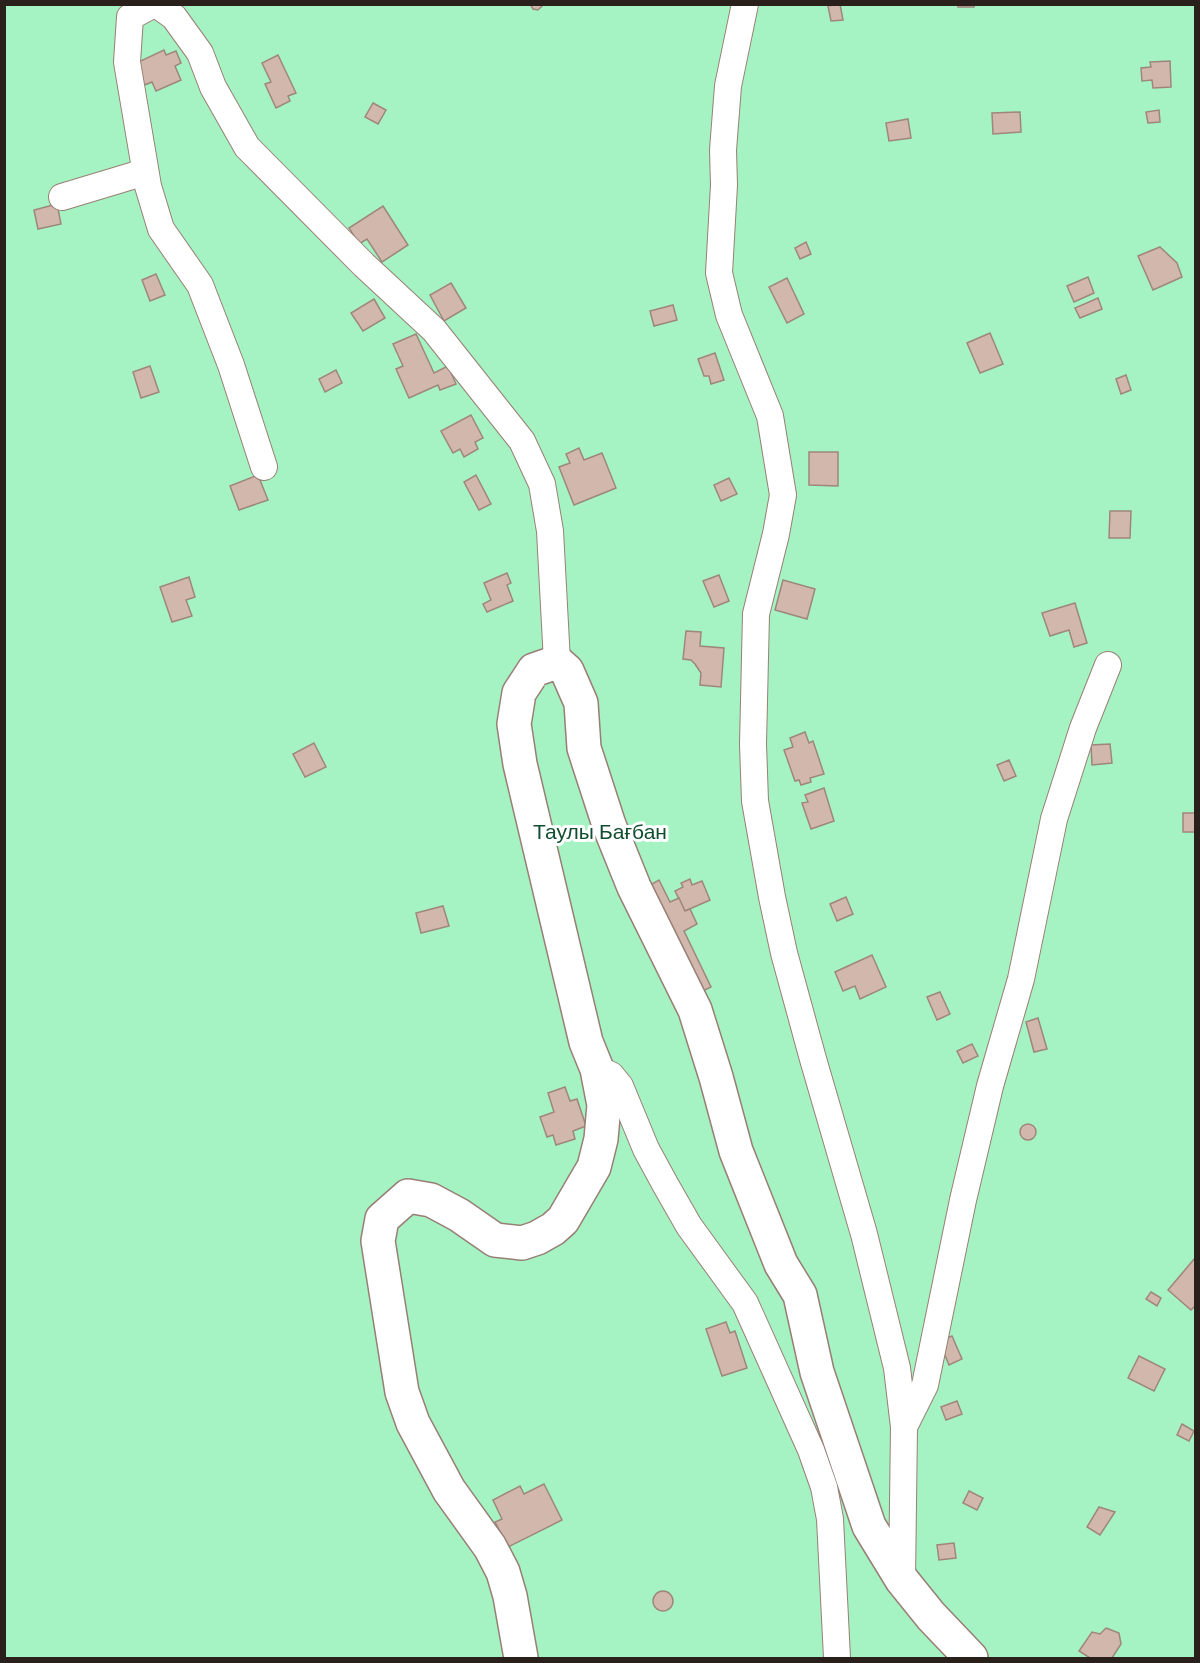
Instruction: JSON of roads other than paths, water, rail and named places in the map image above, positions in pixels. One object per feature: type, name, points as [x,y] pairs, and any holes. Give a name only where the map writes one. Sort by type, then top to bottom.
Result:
[{"type":"street","points":[[264,467],[231,365],[200,285],[161,229],[148,186],[127,62],[130,17],[155,4],[174,17],[200,54],[213,87],[246,147],[364,265],[434,330],[522,441],[542,484],[550,531],[557,662],[567,671],[581,703],[584,748],[609,825],[634,887],[695,1010],[736,1151],[781,1264],[800,1295],[817,1372],[868,1526],[902,1580],[931,1616],[971,1659]]},
{"type":"street","points":[[745,4],[728,86],[723,150],[724,185],[719,273],[729,315],[770,416],[783,495],[776,534],[756,614],[753,744],[755,801],[784,953],[864,1234],[897,1368],[904,1426],[902,1580]]},
{"type":"street","points":[[62,196],[146,172]]},
{"type":"street","points":[[521,1659],[510,1596],[503,1572],[490,1547],[449,1490],[413,1423],[402,1392],[378,1241],[382,1219],[408,1196],[431,1200],[459,1215],[495,1240],[522,1243],[537,1238],[563,1220],[594,1167],[601,1139],[604,1105],[597,1069],[586,1042],[520,764],[514,724],[519,693],[534,670],[557,662]]},
{"type":"street","points":[[904,1426],[925,1386],[963,1200],[990,1086],[1021,979],[1054,819],[1083,728],[1108,665]]},
{"type":"street","points":[[597,1069],[611,1075],[620,1086],[646,1149],[689,1226],[745,1303],[811,1450],[824,1487],[830,1520],[837,1659]]},
{"type":"park label","name":"Таулы Бағбан","points":[[600,832]]}]
